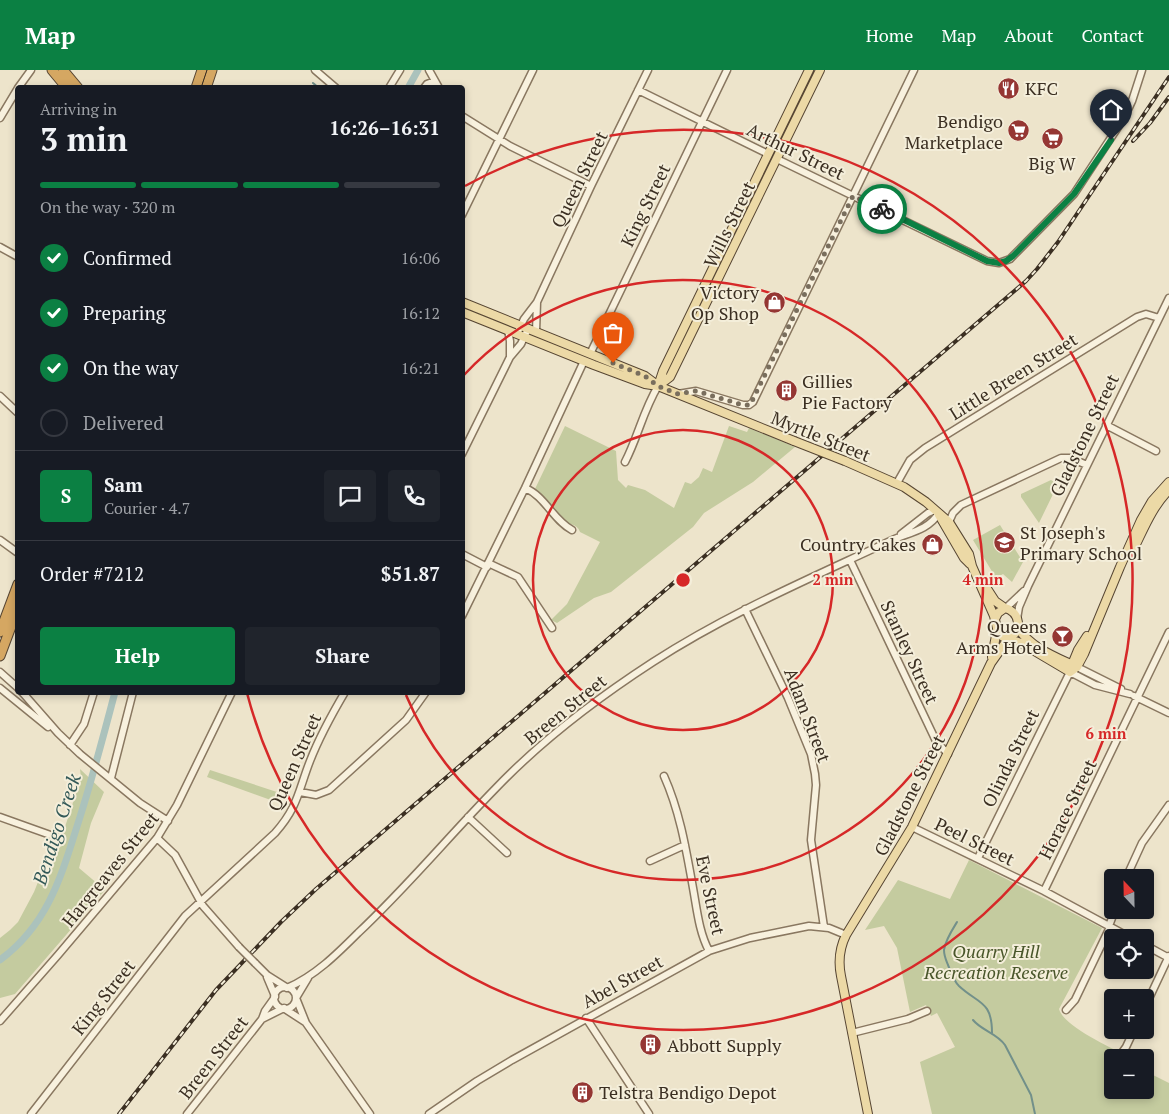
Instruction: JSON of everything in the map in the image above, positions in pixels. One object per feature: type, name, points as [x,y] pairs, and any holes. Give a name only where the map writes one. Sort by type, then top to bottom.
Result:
[{"type":"highway","points":[[197,85],[202,70]]},
{"type":"highway","points":[[207,85],[212,70]]},
{"type":"highway","points":[[59,72],[66,85]]},
{"type":"highway","points":[[59,72],[74,85]]},
{"type":"highway","points":[[0,632],[15,592]]},
{"type":"highway","points":[[0,656],[15,616]]},
{"type":"main road","name":"Wills Street","points":[[658,386],[663,371],[809,70]]},
{"type":"main road","name":"Wills Street","points":[[658,386],[670,377],[820,70]]},
{"type":"main road","name":"Arthur Street","points":[[768,154],[777,159]]},
{"type":"main road","name":"Myrtle Street","points":[[465,303],[645,376],[658,386]]},
{"type":"main road","name":"Myrtle Street","points":[[465,313],[584,361],[645,384],[658,386],[845,461],[896,483],[918,495],[949,522],[969,554],[972,566],[995,620]]},
{"type":"main road","name":"Olinda Street","points":[[1073,668],[1108,597],[1145,513],[1169,482]]},
{"type":"main road","name":"Olinda Street","points":[[1108,597],[1148,518],[1169,490]]},
{"type":"main road","name":"Myrtle Street","points":[[937,512],[964,558],[972,566],[995,601],[1005,608]]},
{"type":"main road","points":[[1005,608],[1013,611],[1017,619],[1018,628],[1024,636],[1073,668],[1000,635],[995,620],[998,612],[1005,608]]},
{"type":"main road","points":[[1009,639],[1014,636],[1018,628]]},
{"type":"main road","name":"Gladstone Street","points":[[991,663],[997,630]]},
{"type":"main road","name":"Gladstone Street","points":[[846,935],[912,827],[991,663],[1009,639]]},
{"type":"main road","points":[[846,935],[840,950],[839,960],[868,1114]]},
{"type":"street","points":[[20,85],[32,70]]},
{"type":"street","points":[[315,70],[332,85]]},
{"type":"street","points":[[391,85],[400,70]]},
{"type":"street","points":[[431,70],[436,83]]},
{"type":"street","points":[[465,209],[533,70]]},
{"type":"street","name":"Queen Street","points":[[465,448],[521,336],[533,306],[537,302],[648,70]]},
{"type":"street","name":"King Street","points":[[590,354],[727,70]]},
{"type":"street","points":[[678,394],[696,391],[743,405],[749,405],[752,402],[914,70]]},
{"type":"street","name":"Arthur Street","points":[[777,159],[982,258],[996,263],[1006,261],[1077,190],[1124,118],[1132,101],[1142,70]]},
{"type":"street","name":"Arthur Street","points":[[638,90],[768,154]]},
{"type":"street","points":[[0,118],[15,93]]},
{"type":"street","points":[[465,118],[510,146],[591,186]]},
{"type":"street","points":[[0,247],[15,255]]},
{"type":"street","name":"Gladstone Street","points":[[1017,619],[1019,607],[1028,586],[1169,298]]},
{"type":"street","name":"Queen Street","points":[[536,332],[537,302]]},
{"type":"street","name":"Little Breen Street","points":[[896,483],[910,460],[924,448],[1137,317],[1146,314],[1160,318]]},
{"type":"street","points":[[508,330],[510,357]]},
{"type":"street","points":[[465,610],[525,488],[584,361]]},
{"type":"street","name":"Wills Street","points":[[625,462],[645,411],[658,386]]},
{"type":"street","points":[[0,396],[15,410]]},
{"type":"street","points":[[1106,425],[1156,451]]},
{"type":"street","points":[[949,522],[953,513],[961,505],[1061,458],[1070,458],[1087,465]]},
{"type":"street","points":[[525,488],[532,492],[558,521],[572,530]]},
{"type":"street","name":"Breen Street","points":[[286,988],[308,977],[336,954],[390,903],[497,786],[551,736],[579,714],[666,654],[745,609],[894,539],[928,513],[937,512]]},
{"type":"street","points":[[0,540],[15,551]]},
{"type":"street","points":[[465,555],[518,577],[552,628]]},
{"type":"street","name":"Stanley Street","points":[[850,560],[936,741],[948,754]]},
{"type":"street","name":"Gladstone Street","points":[[1005,608],[1028,586]]},
{"type":"street","name":"Adam Street","points":[[745,609],[791,706],[811,754],[816,780],[811,840],[824,927]]},
{"type":"street","name":"Horace Street","points":[[1044,891],[1169,632]]},
{"type":"street","points":[[1073,668],[1169,713]]},
{"type":"street","name":"Olinda Street","points":[[978,858],[1073,668]]},
{"type":"street","points":[[0,672],[15,685]]},
{"type":"street","points":[[0,688],[58,734]]},
{"type":"street","points":[[25,695],[70,745],[140,804],[168,821]]},
{"type":"street","points":[[70,745],[84,724],[93,695]]},
{"type":"street","points":[[111,778],[132,695]]},
{"type":"street","name":"Hargreaves Street","points":[[0,1021],[58,956],[157,838],[168,821],[231,695]]},
{"type":"street","name":"Queen Street","points":[[200,901],[275,833],[292,812],[310,762],[344,695]]},
{"type":"street","points":[[300,792],[316,795],[329,790],[406,720],[424,695]]},
{"type":"street","name":"Eve Street","points":[[664,776],[677,809],[701,932],[709,951]]},
{"type":"street","points":[[1130,869],[1142,843],[1169,805]]},
{"type":"street","points":[[0,817],[56,837]]},
{"type":"street","points":[[468,817],[507,853]]},
{"type":"street","name":"Peel Street","points":[[912,827],[1044,891],[1115,929]]},
{"type":"street","points":[[157,838],[175,855],[200,901],[239,947],[267,976],[293,991],[306,1022],[370,1113]]},
{"type":"street","points":[[650,861],[685,845]]},
{"type":"street","name":"King Street","points":[[31,1114],[180,921],[200,901]]},
{"type":"street","points":[[1066,1010],[1073,1003],[1112,919]]},
{"type":"street","name":"Abel Street","points":[[429,1114],[477,1081],[586,1018],[709,951],[760,936],[810,926],[824,927],[846,935]]},
{"type":"street","points":[[1154,950],[1169,957],[1154,989]]},
{"type":"street","points":[[267,976],[276,1003],[306,1022]]},
{"type":"street","name":"Breen Street","points":[[296,998],[308,977]]},
{"type":"street","points":[[275,997],[278,991],[286,988]]},
{"type":"street","name":"Breen Street","points":[[187,1114],[262,1019],[275,997]]},
{"type":"street","points":[[284,1009],[294,1005],[296,998]]},
{"type":"street","name":"Breen Street","points":[[262,1019],[284,1009]]},
{"type":"street","points":[[852,1033],[908,1019],[927,1011]]},
{"type":"street","points":[[586,1018],[649,1114]]},
{"type":"green space","points":[[565,426],[616,451],[618,480],[626,488],[628,485],[645,490],[674,508],[685,482],[691,484],[699,477],[703,468],[712,472],[729,426],[747,432],[749,428],[795,447],[753,482],[704,513],[693,527],[611,592],[594,598],[557,623],[551,620],[567,604],[600,542],[580,532],[577,527],[561,519],[535,489]]},
{"type":"green space","points":[[1051,480],[1054,482],[1055,490],[1039,523],[1021,497],[1021,494]]},
{"type":"green space","points":[[1000,525],[1023,562],[1012,582],[1003,574],[996,578],[973,540]]},
{"type":"green space","points":[[80,769],[104,792],[91,823],[79,868],[105,890],[15,994],[0,998],[0,938],[18,922],[34,892],[52,847],[64,830],[81,778]]},
{"type":"green space","points":[[210,770],[283,794],[279,803],[207,777]]},
{"type":"green space","name":"Quarry Hill Recreation Reserve","points":[[969,860],[1102,928],[1059,1009],[1063,1016],[1079,1030],[1113,1049],[1104,1049],[1104,1099],[1154,1099],[1154,1076],[1169,1083],[1169,1114],[932,1114],[920,1062],[955,1047],[937,1013],[931,1016],[926,1005],[910,1012],[897,948],[884,926],[865,930],[898,880],[950,899]]},
{"type":"waterway","name":"Bendigo Creek","points":[[410,85],[418,70]]},
{"type":"waterway","name":"Bendigo Creek","points":[[0,960],[17,946],[31,930],[52,896],[73,838],[114,695]]},
{"type":"waterway","points":[[957,922],[946,943],[944,950],[945,958],[957,984],[987,1008],[990,1014],[992,1033]]},
{"type":"waterway","points":[[973,1020],[1005,1045],[1031,1095],[1035,1114]]},
{"type":"tram line","points":[[202,85],[207,70]]},
{"type":"railway","points":[[119,1114],[216,990],[281,922],[316,889],[1026,281],[1058,242],[1169,77]]},
{"type":"railway","points":[[1133,141],[1150,123],[1169,97]]},
{"type":"way so far","points":[[613,363],[645,376],[658,386],[678,394],[696,391],[743,405],[750,405],[853,196],[882,209]]},
{"type":"place","name":"KFC","points":[[1009,88]]},
{"type":"place","name":"Bendigo Marketplace","points":[[1019,131]]},
{"type":"place","name":"Big W","points":[[1052,138]]},
{"type":"place","name":"Victory Op Shop","points":[[775,302]]},
{"type":"place","name":"Gillies Pie Factory","points":[[786,391]]},
{"type":"place","name":"St Joseph's Primary School","points":[[1004,542]]},
{"type":"place","name":"Country Cakes","points":[[932,544]]},
{"type":"place","name":"Queens Arms Hotel","points":[[1063,636]]},
{"type":"place","name":"Abbott Supply","points":[[651,1045]]},
{"type":"place","name":"Telstra Bendigo Depot","points":[[583,1092]]},
{"type":"route","points":[[882,209],[987,261],[1003,262],[1010,259],[1070,198],[1111,140]]}]
